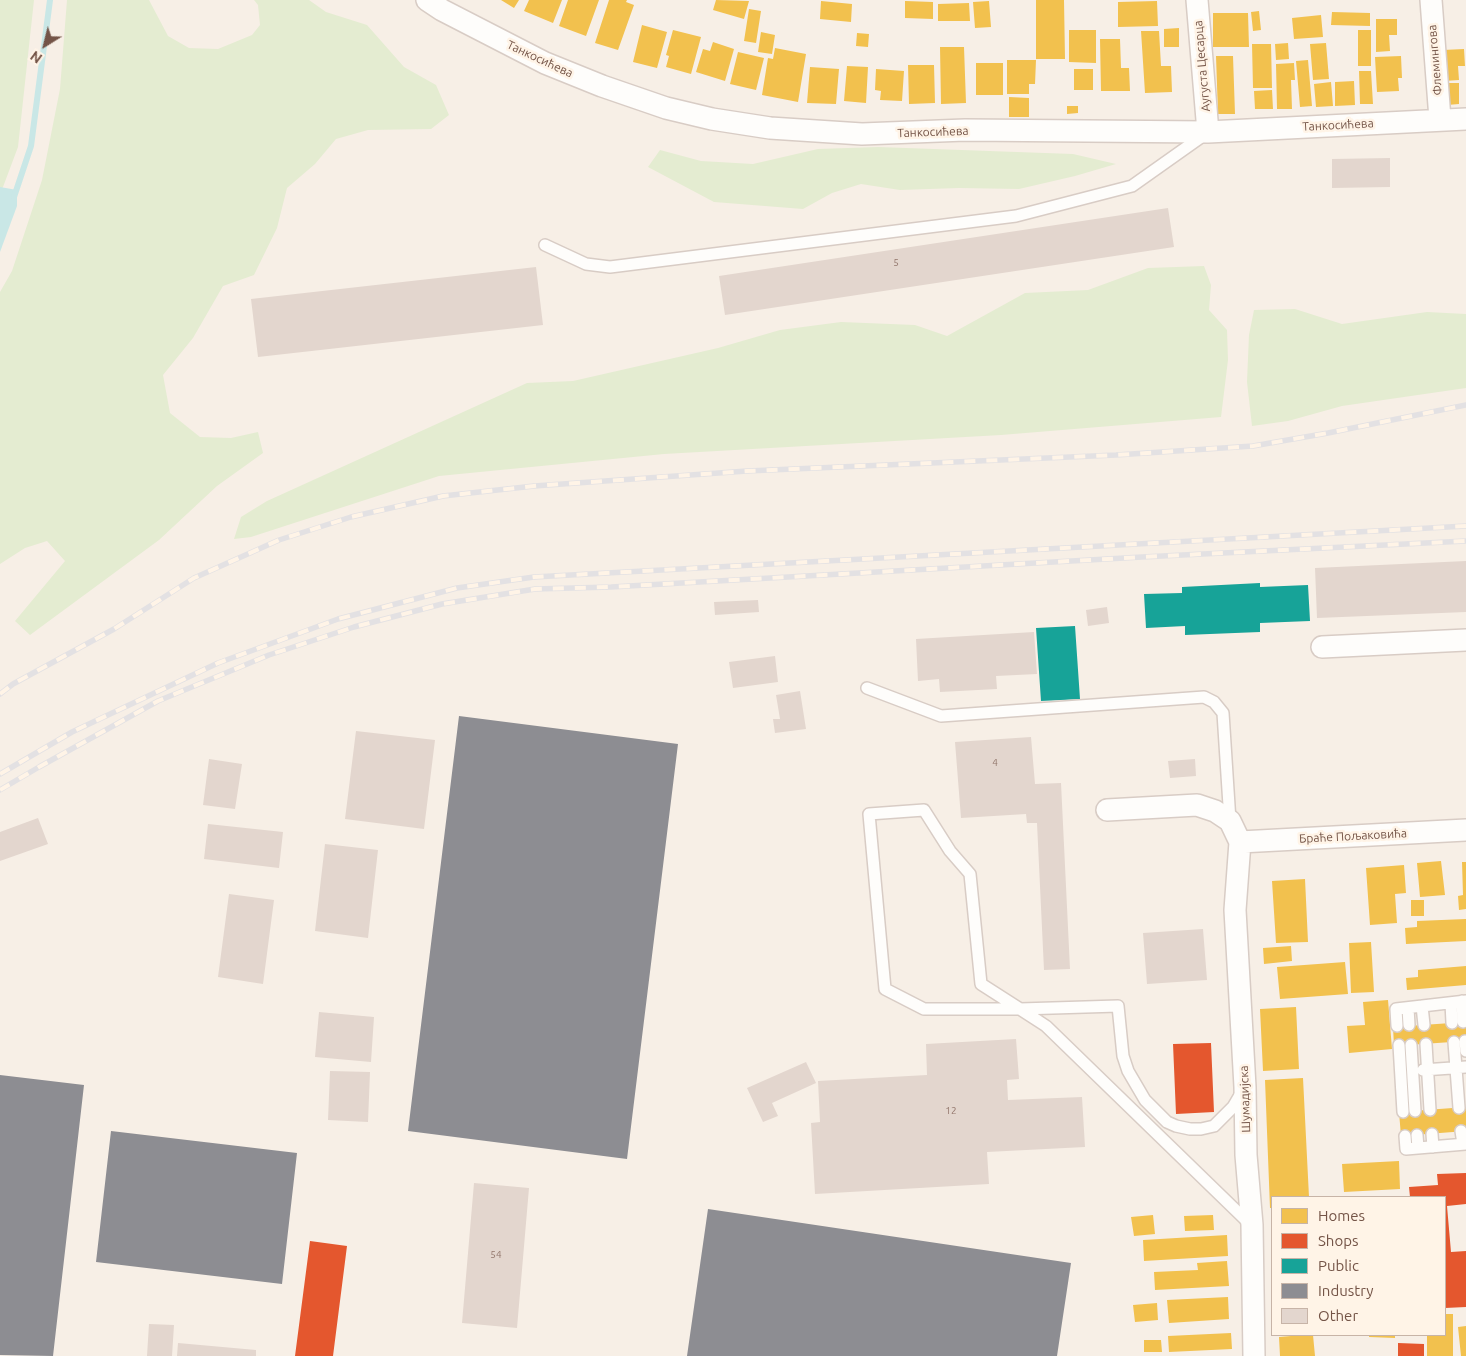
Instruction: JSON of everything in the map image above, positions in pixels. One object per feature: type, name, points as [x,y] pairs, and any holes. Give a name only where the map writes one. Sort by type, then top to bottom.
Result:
[{"type":"street","name":"Танкосићева","points":[[427,0],[442,10],[553,66],[602,86],[666,108],[712,119],[770,128],[862,134],[965,130],[1208,132],[1466,119]]},
{"type":"street","name":"Аугуста Цесарца","points":[[1197,0],[1208,132]]},
{"type":"street","name":"Флемингова","points":[[1430,0],[1440,119]]},
{"type":"street","points":[[1322,647],[1466,640]]},
{"type":"street","points":[[1107,810],[1197,804],[1215,811],[1230,821],[1240,842]]},
{"type":"street","name":"Браће Пољаковића","points":[[1240,842],[1466,830]]},
{"type":"street","name":"Шумадијска","points":[[1240,842],[1234,910],[1245,1087],[1246,1155],[1252,1225],[1254,1356]]},
{"type":"lane","points":[[544,245],[586,264],[610,267],[1016,216],[1132,186],[1208,132]]},
{"type":"lane","points":[[867,688],[941,716],[1204,697],[1214,702],[1223,713],[1230,821]]},
{"type":"lane","points":[[1245,1087],[1232,1107],[1214,1126],[1201,1129],[1176,1126],[1167,1122],[1146,1100],[1128,1070],[1123,1056],[1118,1006],[1020,1009],[924,1008],[885,989],[869,814],[924,810],[950,852],[970,874],[982,984],[1020,1009],[1046,1026],[1252,1225]]},
{"type":"lane","points":[[1403,1026],[1396,1009],[1460,1002],[1458,1022]]},
{"type":"lane","points":[[1422,1006],[1424,1024]]},
{"type":"lane","points":[[1411,1044],[1415,1111]]},
{"type":"lane","points":[[1426,1044],[1430,1110]]},
{"type":"lane","points":[[1399,1045],[1403,1112]]},
{"type":"lane","points":[[1459,1108],[1462,1045]]},
{"type":"lane","points":[[1400,1072],[1461,1067]]},
{"type":"lane","points":[[1405,1136],[1406,1149],[1433,1147],[1464,1144],[1462,1131]]},
{"type":"lane","points":[[1432,1134],[1433,1147]]},
{"type":"lane","points":[[1417,1135],[1418,1148]]},
{"type":"green space","points":[[0,0],[34,0],[18,147],[0,195]]},
{"type":"green space","points":[[67,0],[149,0],[168,36],[189,48],[218,49],[252,35],[260,25],[258,5],[254,0],[309,0],[326,12],[367,25],[404,67],[436,85],[449,115],[431,129],[368,130],[336,139],[315,164],[287,188],[277,228],[254,275],[223,286],[193,338],[163,375],[170,413],[200,437],[231,438],[258,432],[263,453],[217,486],[159,540],[30,635],[15,621],[65,561],[47,541],[25,548],[0,564],[0,292],[12,271],[42,180],[60,89]]},
{"type":"green space","points":[[878,147],[1073,154],[1116,164],[1019,189],[959,188],[900,190],[861,184],[832,193],[803,209],[714,202],[648,167],[660,150],[701,161],[753,164],[818,149]]},
{"type":"green space","points":[[1204,266],[1211,285],[1209,310],[1227,330],[1228,360],[1221,417],[1001,435],[664,454],[439,476],[251,537],[234,539],[241,517],[267,501],[527,383],[573,381],[718,348],[780,330],[841,322],[915,325],[947,336],[1025,293],[1088,290],[1148,268]]},
{"type":"green space","points":[[1295,309],[1342,324],[1427,312],[1466,314],[1466,388],[1342,406],[1288,421],[1252,426],[1247,382],[1249,335],[1254,310]]},
{"type":"water","points":[[0,187],[17,190],[17,206],[0,252]]},
{"type":"building: Homes","points":[[501,0],[519,0],[514,8]]},
{"type":"building: Homes","points":[[529,0],[562,0],[553,23],[524,11]]},
{"type":"building: Homes","points":[[568,0],[599,0],[586,36],[559,26]]},
{"type":"building: Homes","points":[[609,0],[627,0],[626,2],[634,5],[618,50],[595,43]]},
{"type":"building: Homes","points":[[716,0],[749,1],[744,19],[713,10]]},
{"type":"building: Homes","points":[[1036,0],[1064,0],[1065,59],[1036,59]]},
{"type":"building: Homes","points":[[821,1],[852,4],[851,22],[820,19]]},
{"type":"building: Homes","points":[[905,1],[933,2],[933,19],[905,18]]},
{"type":"building: Homes","points":[[989,1],[991,27],[975,28],[973,2]]},
{"type":"building: Homes","points":[[1157,1],[1158,26],[1118,27],[1118,2]]},
{"type":"building: Homes","points":[[969,3],[970,21],[938,21],[938,4]]},
{"type":"building: Homes","points":[[749,9],[761,11],[756,43],[744,41]]},
{"type":"building: Homes","points":[[1259,11],[1261,30],[1253,31],[1251,12]]},
{"type":"building: Homes","points":[[1332,12],[1370,13],[1370,26],[1331,25]]},
{"type":"building: Homes","points":[[1213,13],[1248,13],[1249,47],[1213,47]]},
{"type":"building: Homes","points":[[1321,15],[1323,37],[1294,39],[1292,18]]},
{"type":"building: Homes","points":[[1376,19],[1397,19],[1397,35],[1389,35],[1390,51],[1376,52]]},
{"type":"building: Homes","points":[[642,25],[667,32],[657,68],[633,62]]},
{"type":"building: Homes","points":[[1179,28],[1179,47],[1164,47],[1164,29]]},
{"type":"building: Homes","points":[[673,30],[701,37],[691,74],[666,67],[669,56],[666,55]]},
{"type":"building: Homes","points":[[1069,30],[1096,30],[1096,63],[1069,62]]},
{"type":"building: Homes","points":[[1358,30],[1371,30],[1371,66],[1358,66]]},
{"type":"building: Homes","points":[[1141,31],[1159,31],[1161,66],[1171,66],[1172,92],[1145,93]]},
{"type":"building: Homes","points":[[761,32],[775,35],[772,54],[758,52]]},
{"type":"building: Homes","points":[[857,33],[869,34],[868,47],[856,46]]},
{"type":"building: Homes","points":[[1100,39],[1120,39],[1121,68],[1129,68],[1130,91],[1101,91]]},
{"type":"building: Homes","points":[[713,42],[734,49],[725,81],[696,72],[703,49],[710,51]]},
{"type":"building: Homes","points":[[1288,43],[1289,59],[1276,60],[1275,44]]},
{"type":"building: Homes","points":[[1326,43],[1329,79],[1313,80],[1310,44]]},
{"type":"building: Homes","points":[[1252,44],[1271,44],[1272,88],[1253,88]]},
{"type":"building: Homes","points":[[940,47],[964,47],[966,103],[941,104]]},
{"type":"building: Homes","points":[[775,48],[806,54],[798,102],[762,95],[768,58],[773,59]]},
{"type":"building: Homes","points":[[1464,49],[1465,66],[1458,66],[1459,80],[1444,81],[1443,50]]},
{"type":"building: Homes","points":[[738,52],[764,58],[756,90],[730,84]]},
{"type":"building: Homes","points":[[1216,56],[1233,56],[1235,114],[1218,114]]},
{"type":"building: Homes","points":[[1401,56],[1402,78],[1398,78],[1399,91],[1377,92],[1375,57]]},
{"type":"building: Homes","points":[[1007,60],[1036,60],[1035,84],[1029,84],[1029,94],[1007,94]]},
{"type":"building: Homes","points":[[1308,60],[1312,106],[1300,107],[1296,61]]},
{"type":"building: Homes","points":[[976,63],[1003,63],[1003,95],[976,95]]},
{"type":"building: Homes","points":[[1294,63],[1295,80],[1291,80],[1292,109],[1277,109],[1276,64]]},
{"type":"building: Homes","points":[[908,65],[934,65],[935,103],[909,104]]},
{"type":"building: Homes","points":[[847,66],[868,67],[866,103],[844,101]]},
{"type":"building: Homes","points":[[810,67],[839,69],[836,104],[807,103]]},
{"type":"building: Homes","points":[[876,69],[904,71],[902,101],[880,100],[881,91],[875,90]]},
{"type":"building: Homes","points":[[1074,69],[1093,69],[1093,90],[1074,90]]},
{"type":"building: Homes","points":[[1359,71],[1371,71],[1373,104],[1360,104]]},
{"type":"building: Homes","points":[[1354,81],[1355,105],[1335,106],[1335,82]]},
{"type":"building: Homes","points":[[1331,82],[1333,106],[1316,107],[1314,84]]},
{"type":"building: Homes","points":[[1447,83],[1459,83],[1459,104],[1447,105]]},
{"type":"building: Homes","points":[[1272,90],[1273,109],[1255,109],[1254,91]]},
{"type":"building: Homes","points":[[1009,97],[1029,98],[1029,117],[1009,117]]},
{"type":"building: Homes","points":[[1067,106],[1078,106],[1078,113],[1067,114]]},
{"type":"building: Homes","points":[[1441,861],[1445,895],[1420,897],[1417,863]]},
{"type":"building: Homes","points":[[1462,862],[1466,862],[1466,909],[1459,910],[1458,896],[1463,895]]},
{"type":"building: Homes","points":[[1404,865],[1406,893],[1395,894],[1397,923],[1370,925],[1366,868]]},
{"type":"building: Homes","points":[[1305,879],[1308,942],[1276,943],[1272,881]]},
{"type":"building: Homes","points":[[1411,900],[1424,900],[1424,916],[1411,916]]},
{"type":"building: Homes","points":[[1466,919],[1466,941],[1406,944],[1405,928],[1417,927],[1417,921]]},
{"type":"building: Homes","points":[[1371,942],[1374,992],[1351,993],[1349,943]]},
{"type":"building: Homes","points":[[1291,946],[1292,961],[1264,964],[1263,948]]},
{"type":"building: Homes","points":[[1345,962],[1348,994],[1280,999],[1277,967]]},
{"type":"building: Homes","points":[[1466,966],[1466,985],[1407,990],[1406,978],[1418,977],[1418,970]]},
{"type":"building: Homes","points":[[1388,1000],[1392,1049],[1349,1053],[1347,1026],[1365,1025],[1363,1002]]},
{"type":"building: Homes","points":[[1296,1007],[1299,1069],[1263,1071],[1260,1009]]},
{"type":"building: Homes","points":[[1466,1022],[1466,1041],[1394,1046],[1393,1027]]},
{"type":"building: Homes","points":[[1303,1078],[1309,1196],[1271,1196],[1271,1208],[1270,1208],[1265,1080]]},
{"type":"building: Homes","points":[[1466,1107],[1466,1131],[1401,1136],[1399,1112]]},
{"type":"building: Homes","points":[[1399,1161],[1400,1189],[1344,1192],[1342,1164]]},
{"type":"building: Homes","points":[[1153,1215],[1155,1234],[1134,1236],[1131,1217]]},
{"type":"building: Homes","points":[[1213,1215],[1214,1230],[1185,1231],[1184,1216]]},
{"type":"building: Homes","points":[[1227,1235],[1228,1256],[1144,1261],[1143,1240]]},
{"type":"building: Homes","points":[[1227,1261],[1229,1286],[1155,1290],[1154,1272],[1198,1270],[1197,1263]]},
{"type":"building: Homes","points":[[1228,1297],[1229,1319],[1169,1323],[1167,1300]]},
{"type":"building: Homes","points":[[1157,1303],[1158,1320],[1135,1322],[1133,1305]]},
{"type":"building: Homes","points":[[1446,1314],[1453,1314],[1453,1356],[1427,1356],[1427,1336],[1446,1336]]},
{"type":"building: Homes","points":[[1466,1326],[1466,1356],[1461,1356],[1458,1327]]},
{"type":"building: Homes","points":[[1231,1333],[1232,1349],[1169,1352],[1168,1336]]},
{"type":"building: Homes","points":[[1313,1336],[1315,1356],[1280,1356],[1279,1337]]},
{"type":"building: Homes","points":[[1395,1336],[1395,1338],[1369,1337]]},
{"type":"building: Homes","points":[[1144,1340],[1161,1340],[1162,1352],[1144,1352]]},
{"type":"building: Shops","points":[[1211,1043],[1214,1112],[1176,1114],[1173,1044]]},
{"type":"building: Shops","points":[[1466,1173],[1466,1204],[1447,1206],[1451,1252],[1466,1251],[1466,1307],[1446,1308],[1446,1196],[1410,1196],[1409,1187],[1438,1185],[1437,1174]]},
{"type":"building: Shops","points":[[310,1241],[347,1246],[333,1356],[295,1356]]},
{"type":"building: Shops","points":[[1398,1343],[1424,1344],[1424,1356],[1398,1356]]},
{"type":"building: Public","points":[[1260,583],[1260,587],[1308,585],[1310,621],[1260,623],[1260,632],[1185,635],[1185,626],[1146,628],[1144,594],[1182,593],[1182,587]]},
{"type":"building: Public","points":[[1075,626],[1080,699],[1041,701],[1036,628]]},
{"type":"building: Industry","points":[[459,716],[678,744],[627,1159],[408,1131]]},
{"type":"building: Industry","points":[[0,1075],[84,1085],[53,1356],[0,1355]]},
{"type":"building: Industry","points":[[111,1131],[297,1153],[282,1284],[96,1262]]},
{"type":"building: Industry","points":[[708,1209],[1071,1263],[1057,1356],[687,1356]]},
{"type":"building: Other","points":[[1390,158],[1390,187],[1332,188],[1332,159]]},
{"type":"building: Other","points":[[1168,208],[1174,247],[725,315],[719,276]]},
{"type":"building: Other","points":[[536,267],[543,325],[258,357],[251,299]]},
{"type":"building: Other","points":[[1466,561],[1466,612],[1317,618],[1315,568]]},
{"type":"building: Other","points":[[758,600],[759,612],[715,615],[714,602]]},
{"type":"building: Other","points":[[1107,607],[1109,623],[1088,626],[1086,610]]},
{"type":"building: Other","points":[[1034,632],[1037,674],[996,676],[997,689],[940,692],[939,679],[918,681],[916,639]]},
{"type":"building: Other","points":[[775,656],[778,682],[733,688],[729,662]]},
{"type":"building: Other","points":[[800,691],[806,729],[775,733],[773,719],[780,719],[776,695]]},
{"type":"building: Other","points":[[356,731],[435,740],[424,829],[345,819]]},
{"type":"building: Other","points":[[1031,737],[1035,784],[1061,783],[1070,969],[1044,970],[1037,823],[1027,823],[1026,814],[961,818],[955,742]]},
{"type":"building: Other","points":[[209,759],[242,764],[235,809],[203,805]]},
{"type":"building: Other","points":[[1195,759],[1196,776],[1170,778],[1168,761]]},
{"type":"building: Other","points":[[38,818],[48,844],[0,861],[0,832]]},
{"type":"building: Other","points":[[208,824],[283,832],[279,868],[204,859]]},
{"type":"building: Other","points":[[325,844],[378,850],[368,938],[315,931]]},
{"type":"building: Other","points":[[229,894],[274,900],[263,984],[218,977]]},
{"type":"building: Other","points":[[1203,929],[1207,980],[1147,984],[1143,933]]},
{"type":"building: Other","points":[[319,1012],[374,1017],[371,1062],[315,1057]]},
{"type":"building: Other","points":[[1016,1039],[1019,1079],[1007,1080],[1008,1100],[1082,1097],[1085,1147],[987,1152],[989,1184],[815,1194],[811,1123],[820,1122],[818,1081],[927,1075],[926,1044]]},
{"type":"building: Other","points":[[806,1062],[816,1083],[772,1103],[778,1116],[763,1122],[747,1088]]},
{"type":"building: Other","points":[[330,1071],[370,1072],[368,1122],[328,1120]]},
{"type":"building: Other","points":[[474,1183],[529,1188],[517,1328],[462,1323]]},
{"type":"building: Other","points":[[149,1324],[174,1325],[172,1356],[147,1356]]},
{"type":"building: Other","points":[[178,1343],[256,1350],[256,1356],[177,1356]]},
{"type":"waterway","points":[[14,197],[31,146],[50,0]]},
{"type":"railway","points":[[0,694],[13,684],[114,629],[194,578],[279,540],[351,517],[443,496],[534,486],[747,471],[1116,455],[1253,446],[1466,405]]},
{"type":"railway","points":[[0,774],[72,732],[218,663],[338,619],[457,588],[534,577],[1466,526]]},
{"type":"railway","points":[[0,790],[158,701],[269,655],[354,627],[442,604],[535,589],[611,587],[1466,541]]}]
